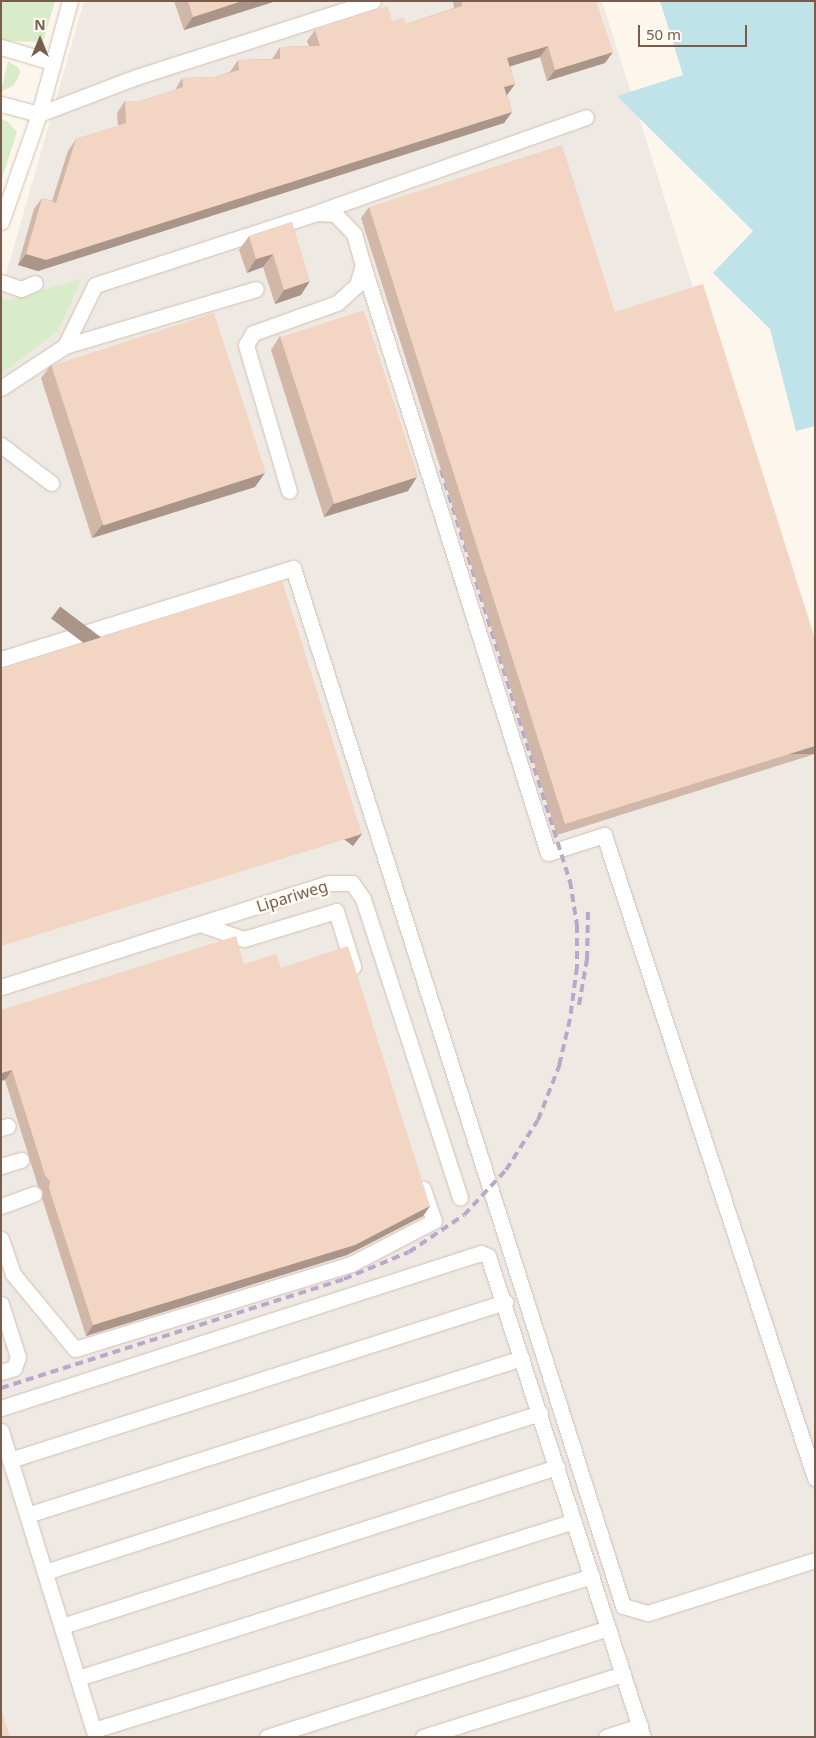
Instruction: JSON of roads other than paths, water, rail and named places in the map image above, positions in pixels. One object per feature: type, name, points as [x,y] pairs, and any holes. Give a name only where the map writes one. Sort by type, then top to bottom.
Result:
[{"type":"lane","points":[[1,222],[39,114],[70,1]]},
{"type":"lane","points":[[1,104],[39,114],[136,77],[373,1]]},
{"type":"lane","points":[[1,47],[52,62]]},
{"type":"lane","points":[[65,346],[95,285],[317,213],[586,117]]},
{"type":"lane","points":[[317,213],[335,214],[354,234],[548,853],[604,835],[815,1478]]},
{"type":"lane","points":[[290,491],[246,345],[253,332],[337,303],[357,285],[363,265]]},
{"type":"lane","points":[[1,282],[21,289],[35,283]]},
{"type":"lane","points":[[1,388],[65,346],[256,289]]},
{"type":"lane","points":[[1,445],[51,483]]},
{"type":"lane","points":[[1,659],[293,568],[623,1606],[648,1613],[815,1560]]},
{"type":"lane","name":"Lipariweg","points":[[1,988],[329,883],[352,883],[363,899],[460,1198]]},
{"type":"lane","points":[[200,924],[244,939],[336,910],[356,976]]},
{"type":"lane","points":[[1,1166],[21,1160]]},
{"type":"lane","points":[[1,1239],[13,1274],[75,1349],[351,1264],[434,1221],[419,1174]]},
{"type":"lane","points":[[1,1206],[34,1194]]},
{"type":"lane","points":[[1,1408],[481,1253],[488,1256],[494,1267],[641,1731],[606,1737]]},
{"type":"lane","points":[[9,1470],[504,1302]]},
{"type":"lane","points":[[1,1372],[14,1368],[18,1357],[2,1308]]},
{"type":"lane","points":[[27,1515],[522,1358]]},
{"type":"lane","points":[[45,1572],[540,1413]]},
{"type":"lane","points":[[1,1431],[9,1470],[27,1515],[95,1733],[592,1576]]},
{"type":"lane","points":[[62,1626],[557,1467]]},
{"type":"lane","points":[[78,1678],[574,1521]]},
{"type":"lane","points":[[267,1737],[608,1628]]},
{"type":"lane","points":[[423,1737],[623,1674]]},
{"type":"water","points":[[660,1],[815,1],[815,426],[796,431],[770,329],[713,273],[753,231],[617,96],[683,75]]},
{"type":"railway","points":[[441,470],[570,881],[577,925],[577,967],[570,1019],[558,1070]]},
{"type":"railway","points":[[579,1005],[587,959],[588,912]]},
{"type":"railway","points":[[1,1388],[344,1279],[409,1252],[464,1215],[506,1170],[538,1120],[560,1064]]}]
